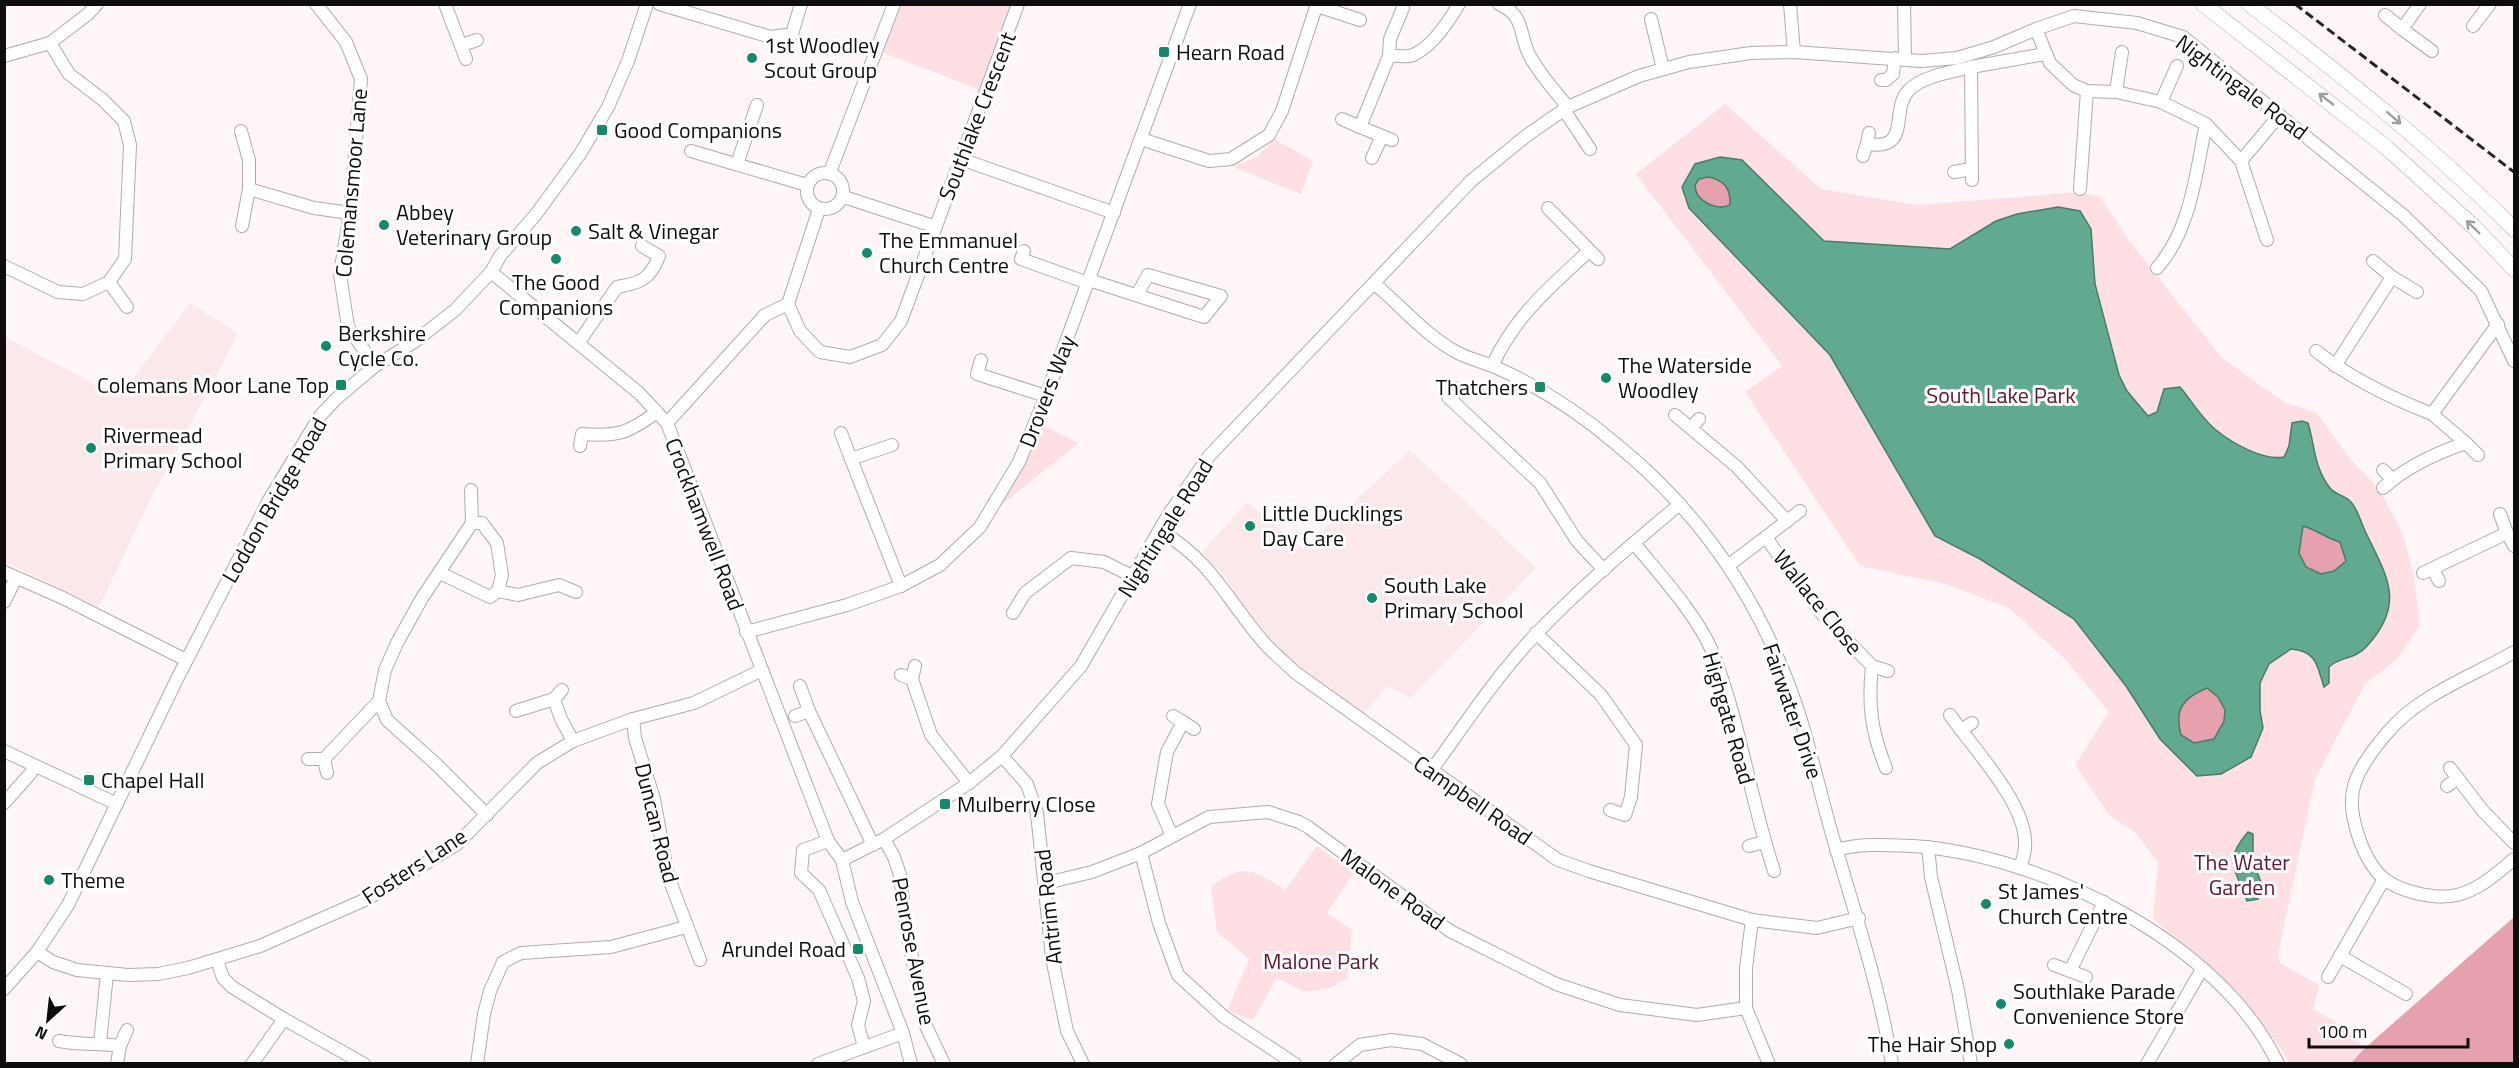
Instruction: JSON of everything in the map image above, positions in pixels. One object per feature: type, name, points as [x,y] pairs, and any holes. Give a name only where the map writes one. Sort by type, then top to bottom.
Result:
[{"type":"main road","points":[[2203,4],[2387,148],[2474,227],[2514,269]]},
{"type":"main road","points":[[2249,4],[2389,114],[2478,193],[2514,229]]},
{"type":"street","points":[[4,56],[50,43],[88,14],[97,4]]},
{"type":"street","name":"Colemansmoor Lane","points":[[316,4],[346,42],[361,79],[350,213],[340,274],[348,327],[375,366]]},
{"type":"street","points":[[445,4],[466,59]]},
{"type":"street","name":"Loddon Bridge Road","points":[[4,989],[37,952],[68,905],[186,660],[269,500],[321,416],[336,399],[375,366],[414,342],[455,310],[491,272],[500,256],[537,213],[580,154],[597,126],[628,61],[647,4]]},
{"type":"street","points":[[659,4],[771,37],[792,34],[801,4]]},
{"type":"street","points":[[830,172],[894,4]]},
{"type":"street","name":"Southlake Crescent","points":[[788,304],[800,331],[820,352],[850,357],[882,345],[901,321],[1017,4]]},
{"type":"street","name":"Drovers Way","points":[[746,632],[847,605],[901,586],[940,565],[980,527],[1019,462],[1046,396],[1190,4]]},
{"type":"street","points":[[1389,56],[1407,56],[1418,52],[1443,27],[1459,4]]},
{"type":"street","points":[[1499,4],[1511,9],[1521,25],[1530,56],[1590,149]]},
{"type":"street","points":[[1790,4],[1794,52]]},
{"type":"street","points":[[1881,80],[1886,80],[1893,74],[1900,59],[1904,4]]},
{"type":"street","points":[[2402,29],[2420,4]]},
{"type":"street","points":[[1142,139],[1209,161],[1231,159],[1269,135],[1282,111],[1317,5],[1360,20]]},
{"type":"street","points":[[2473,26],[2483,7]]},
{"type":"street","points":[[1360,127],[1389,56],[1390,39],[1402,8]]},
{"type":"street","points":[[2385,15],[2432,51]]},
{"type":"street","name":"Nightingale Road","points":[[842,860],[878,842],[969,783],[1002,756],[1082,666],[1167,517],[1209,456],[1471,181],[1526,136],[1566,109],[1617,85],[1663,69],[1689,62],[1751,53],[1794,52],[1921,61],[1957,58],[1994,47],[2074,16],[2137,23],[2183,37],[2404,216],[2481,291],[2514,361]]},
{"type":"street","points":[[1651,19],[1663,69]]},
{"type":"street","points":[[2036,29],[2045,54],[2057,72],[2073,85],[2087,91],[2116,92],[2161,102],[2206,124],[2241,161],[2267,240]]},
{"type":"street","points":[[462,45],[477,40]]},
{"type":"street","points":[[4,266],[58,292],[83,294],[109,282],[125,259],[130,145],[124,121],[103,99],[69,74],[50,43]]},
{"type":"street","points":[[2116,92],[2122,52]]},
{"type":"street","points":[[1866,145],[1876,146],[1889,143],[1897,134],[1902,99],[1910,88],[1937,76],[1971,67],[2045,54]]},
{"type":"street","points":[[2161,102],[2177,66]]},
{"type":"street","points":[[1954,172],[1972,174],[1971,67]]},
{"type":"street","points":[[2084,182],[2087,91]]},
{"type":"street","points":[[737,164],[758,105]]},
{"type":"street","points":[[1342,119],[1387,138],[1372,158]]},
{"type":"street","points":[[2165,264],[2184,221],[2206,124]]},
{"type":"street","points":[[2241,161],[2272,124]]},
{"type":"street","points":[[241,131],[249,160],[249,189],[242,226]]},
{"type":"street","points":[[691,151],[807,185]]},
{"type":"street","points":[[961,159],[1114,213]]},
{"type":"street","points":[[830,172],[842,182],[844,197],[835,208],[819,209],[808,200],[807,185],[817,174],[830,172]]},
{"type":"street","points":[[249,189],[314,208],[350,213]]},
{"type":"street","name":"Southlake Crescent","points":[[844,197],[936,227]]},
{"type":"street","points":[[1492,366],[1509,332],[1520,318],[1593,255],[1548,208]]},
{"type":"street","points":[[666,423],[765,315],[788,304],[819,209]]},
{"type":"street","points":[[617,287],[644,280],[654,270],[659,256],[642,246]]},
{"type":"street","points":[[1021,259],[1089,281],[1204,317],[1222,295],[1148,275],[1137,296]]},
{"type":"street","points":[[2373,261],[2391,277],[2417,292]]},
{"type":"street","name":"Crockhamwell Road","points":[[491,272],[639,393],[666,423],[828,841],[842,860],[852,902],[903,1033],[911,1064]]},
{"type":"street","points":[[579,342],[617,287],[620,274]]},
{"type":"street","points":[[2335,366],[2391,277]]},
{"type":"street","points":[[109,282],[127,307]]},
{"type":"street","name":"Fairwater Drive","points":[[1375,284],[1437,338],[1458,353],[1492,366],[1528,384],[1601,432],[1632,457],[1680,504],[1729,565],[1750,601],[1783,669],[1798,714],[1836,850],[1859,918],[1892,1064]]},
{"type":"street","points":[[2432,414],[2498,324]]},
{"type":"street","points":[[2316,351],[2335,366],[2432,414],[2478,455]]},
{"type":"street","points":[[981,360],[977,374],[1046,396]]},
{"type":"street","points":[[1455,388],[1448,397],[1540,483],[1577,541],[1604,570]]},
{"type":"street","points":[[581,435],[609,436],[634,428],[657,412]]},
{"type":"street","name":"Wallace Close","points":[[1675,415],[1695,423],[1787,521]]},
{"type":"street","points":[[841,433],[901,586]]},
{"type":"street","points":[[2383,470],[2388,484],[2434,454],[2466,443]]},
{"type":"street","points":[[850,459],[892,445]]},
{"type":"street","points":[[308,759],[324,759],[379,701],[385,670],[398,643],[422,598],[472,523],[471,490]]},
{"type":"street","points":[[1431,771],[1495,682],[1536,633],[1680,504]]},
{"type":"street","name":"Wallace Close","points":[[1729,565],[1800,511]]},
{"type":"street","points":[[2500,514],[2514,546]]},
{"type":"street","points":[[440,573],[490,597],[498,591],[502,574],[497,543],[482,523],[472,523]]},
{"type":"street","name":"Campbell Road","points":[[1161,531],[1190,550],[1203,563],[1218,579],[1266,644],[1296,673],[1558,860],[1752,920],[1818,928],[1859,918]]},
{"type":"street","points":[[2439,582],[2428,571],[2507,533]]},
{"type":"street","name":"Wallace Close","points":[[1766,537],[1823,615],[1872,666],[1888,671]]},
{"type":"street","name":"Highgate Road","points":[[1634,543],[1679,598],[1711,649],[1731,710],[1764,842],[1774,871]]},
{"type":"street","points":[[1019,610],[1025,593],[1071,558],[1104,562],[1132,576]]},
{"type":"street","points":[[4,602],[10,575],[63,598],[186,660]]},
{"type":"street","points":[[498,591],[518,595],[559,585],[576,592]]},
{"type":"street","points":[[1536,633],[1601,695],[1636,745],[1631,817],[1610,810]]},
{"type":"street","points":[[2514,652],[2423,702],[2389,730],[2367,760],[2353,787],[2353,822],[2365,852],[2384,879],[2405,891],[2426,895],[2456,896],[2477,888],[2514,859]]},
{"type":"street","name":"Wallace Close","points":[[1872,666],[1869,699],[1877,747],[1886,768]]},
{"type":"street","name":"Fosters Lane","points":[[37,952],[62,965],[107,974],[158,974],[216,960],[260,946],[369,898],[457,844],[537,763],[573,741],[633,719],[694,703],[762,670]]},
{"type":"street","points":[[909,674],[932,735],[969,783]]},
{"type":"street","name":"Penrose Avenue","points":[[800,686],[808,711],[878,842],[894,857],[900,875],[907,933],[926,1026],[944,1064]]},
{"type":"street","points":[[516,711],[558,694],[561,719],[573,741]]},
{"type":"street","points":[[379,701],[387,720],[437,765],[487,815]]},
{"type":"street","points":[[795,717],[808,711]]},
{"type":"street","points":[[1950,715],[1989,765],[2021,822],[2025,840],[2020,868]]},
{"type":"street","name":"Duncan Road","points":[[633,719],[635,738],[654,799],[668,876],[700,960]]},
{"type":"street","points":[[1172,836],[1158,804],[1167,752],[1183,722]]},
{"type":"street","points":[[1961,730],[1972,723]]},
{"type":"street","points":[[4,751],[117,804]]},
{"type":"street","name":"Antrim Road","points":[[1002,756],[1027,784],[1037,813],[1052,958],[1067,1031],[1083,1064]]},
{"type":"street","points":[[324,759],[327,773]]},
{"type":"street","points":[[4,803],[35,766]]},
{"type":"street","points":[[2450,768],[2483,811],[2514,843]]},
{"type":"street","points":[[2447,786],[2458,778]]},
{"type":"street","name":"Malone Road","points":[[1046,883],[1092,872],[1141,853],[1209,817],[1268,812],[1308,827],[1450,931],[1556,984],[1620,1005],[1697,1015],[1746,1008]]},
{"type":"street","points":[[828,841],[803,850],[801,873],[819,890],[858,978],[864,1001],[858,1025],[864,1047]]},
{"type":"street","points":[[1749,846],[1764,842]]},
{"type":"street","points":[[1836,850],[1882,845],[1928,848],[1971,855],[2067,884],[2104,902],[2160,936],[2202,969],[2244,1012],[2271,1049],[2278,1064]]},
{"type":"street","points":[[1928,848],[1930,877],[1958,990],[1971,1064]]},
{"type":"street","points":[[1141,853],[1159,923],[1178,975],[1224,1017],[1295,1064]]},
{"type":"street","points":[[2328,977],[2384,879]]},
{"type":"street","points":[[2070,971],[2104,902]]},
{"type":"street","points":[[1752,920],[1746,968],[1746,1008],[1768,1064]]},
{"type":"street","points":[[477,1064],[484,1014],[490,992],[503,962],[520,953],[611,947],[686,927]]},
{"type":"street","points":[[2340,956],[2406,994]]},
{"type":"street","points":[[216,960],[223,978],[232,987],[364,1064]]},
{"type":"street","points":[[2054,965],[2086,977]]},
{"type":"street","points":[[2147,1064],[2202,969]]},
{"type":"street","points":[[100,1043],[107,974]]},
{"type":"street","points":[[252,1064],[284,1019]]},
{"type":"street","points":[[117,1064],[120,1046],[127,1030]]},
{"type":"street","points":[[818,1064],[903,1033]]},
{"type":"street","points":[[1336,1064],[1360,1045],[1391,1040],[1422,1044],[1461,1064]]},
{"type":"street","points":[[59,1041],[82,1045],[100,1043],[120,1046]]},
{"type":"shaded area","points":[[1720,157],[1742,160],[1824,241],[1950,249],[1996,221],[2017,214],[2058,207],[2080,211],[2091,229],[2095,284],[2119,375],[2127,391],[2148,416],[2157,412],[2164,389],[2180,387],[2201,415],[2216,430],[2257,454],[2276,458],[2284,457],[2289,446],[2292,423],[2302,421],[2308,423],[2321,473],[2332,490],[2349,500],[2354,506],[2386,577],[2389,603],[2379,631],[2362,650],[2329,667],[2329,683],[2324,687],[2315,661],[2300,650],[2291,649],[2269,664],[2260,683],[2260,711],[2263,728],[2251,757],[2221,774],[2197,776],[2160,739],[2126,686],[2074,619],[1980,559],[1935,536],[1830,355],[1689,208],[1682,187],[1695,164]],"holes":[[[1708,177],[1718,180],[1728,189],[1730,205],[1713,206],[1702,200],[1695,185],[1699,179]],[[2303,526],[2340,542],[2346,561],[2334,571],[2321,574],[2306,567],[2299,553]],[[2207,688],[2218,697],[2225,710],[2224,721],[2214,739],[2194,743],[2181,735],[2180,711],[2186,700]]]},
{"type":"shaded area","points":[[1708,177],[1726,186],[1730,194],[1731,205],[1713,206],[1702,200],[1695,185],[1699,179]]},
{"type":"shaded area","name":"Rivermead Primary School","points":[[190,303],[238,334],[150,500],[99,607],[5,562],[5,337],[119,397]]},
{"type":"shaded area","name":"South Lake Primary School","points":[[1410,450],[1536,568],[1411,698],[1387,686],[1363,716],[1267,640],[1247,617],[1228,580],[1202,552],[1247,502],[1303,549]]},
{"type":"shaded area","points":[[2303,526],[2340,542],[2346,561],[2334,571],[2321,574],[2306,567],[2299,553]]},
{"type":"shaded area","points":[[2207,688],[2218,697],[2226,710],[2224,721],[2214,740],[2194,743],[2181,735],[2180,711],[2186,700]]},
{"type":"shaded area","points":[[2248,832],[2253,834],[2253,862],[2263,887],[2258,899],[2247,901],[2233,858],[2240,842]]},
{"type":"shaded area","points":[[2514,917],[2514,1063],[2351,1063],[2365,1048]]},
{"type":"green space","points":[[894,5],[1018,5],[986,92],[876,50]]},
{"type":"green space","name":"South Lake Park","points":[[1725,104],[1821,189],[1917,205],[2080,192],[2100,197],[2130,242],[2222,358],[2284,402],[2317,413],[2347,455],[2378,488],[2402,531],[2414,576],[2420,626],[2396,660],[2365,684],[2315,779],[2278,954],[2280,963],[2319,985],[2313,1009],[2334,1021],[2365,1048],[2351,1063],[2289,1063],[2276,1042],[2245,1004],[2153,918],[2158,863],[2136,833],[2109,815],[2075,765],[2109,712],[2066,660],[2009,608],[1946,584],[1860,566],[1745,392],[1782,366],[1636,174]]},
{"type":"green space","points":[[1274,139],[1313,161],[1301,194],[1233,167],[1257,157]]},
{"type":"green space","points":[[1040,424],[1078,443],[999,507],[1026,463]]},
{"type":"green space","name":"Malone Park","points":[[1317,846],[1354,873],[1327,913],[1352,930],[1347,979],[1330,988],[1304,992],[1277,978],[1253,1020],[1227,1011],[1249,959],[1217,932],[1211,886],[1233,874],[1249,871],[1285,890]]},
{"type":"railway","points":[[2295,4],[2514,172]]},
{"type":"place","name":"Hearn Road","points":[[1164,52]]},
{"type":"place","name":"1st Woodley Scout Group","points":[[752,58]]},
{"type":"place","name":"Good Companions","points":[[602,130]]},
{"type":"place","name":"Abbey Veterinary Group","points":[[384,225]]},
{"type":"place","name":"Salt & Vinegar","points":[[576,231]]},
{"type":"place","name":"The Emmanuel Church Centre","points":[[867,253]]},
{"type":"place","name":"The Good Companions","points":[[556,259]]},
{"type":"place","name":"Berkshire Cycle Co.","points":[[326,346]]},
{"type":"place","name":"The Waterside Woodley","points":[[1606,378]]},
{"type":"place","name":"Colemans Moor Lane Top","points":[[341,385]]},
{"type":"place","name":"Thatchers","points":[[1540,387]]},
{"type":"place","name":"Rivermead Primary School","points":[[91,448]]},
{"type":"place","name":"Little Ducklings Day Care","points":[[1250,526]]},
{"type":"place","name":"South Lake Primary School","points":[[1372,598]]},
{"type":"place","name":"Chapel Hall","points":[[89,780]]},
{"type":"place","name":"Mulberry Close","points":[[945,804]]},
{"type":"place","name":"Theme","points":[[49,880]]},
{"type":"place","name":"St James' Church Centre","points":[[1986,904]]},
{"type":"place","name":"Arundel Road","points":[[858,949]]},
{"type":"place","name":"Southlake Parade Convenience Store","points":[[2001,1004]]},
{"type":"place","name":"The Hair Shop","points":[[2009,1044]]},
{"type":"park label","name":"The Water Garden","points":[[2242,874]]}]
